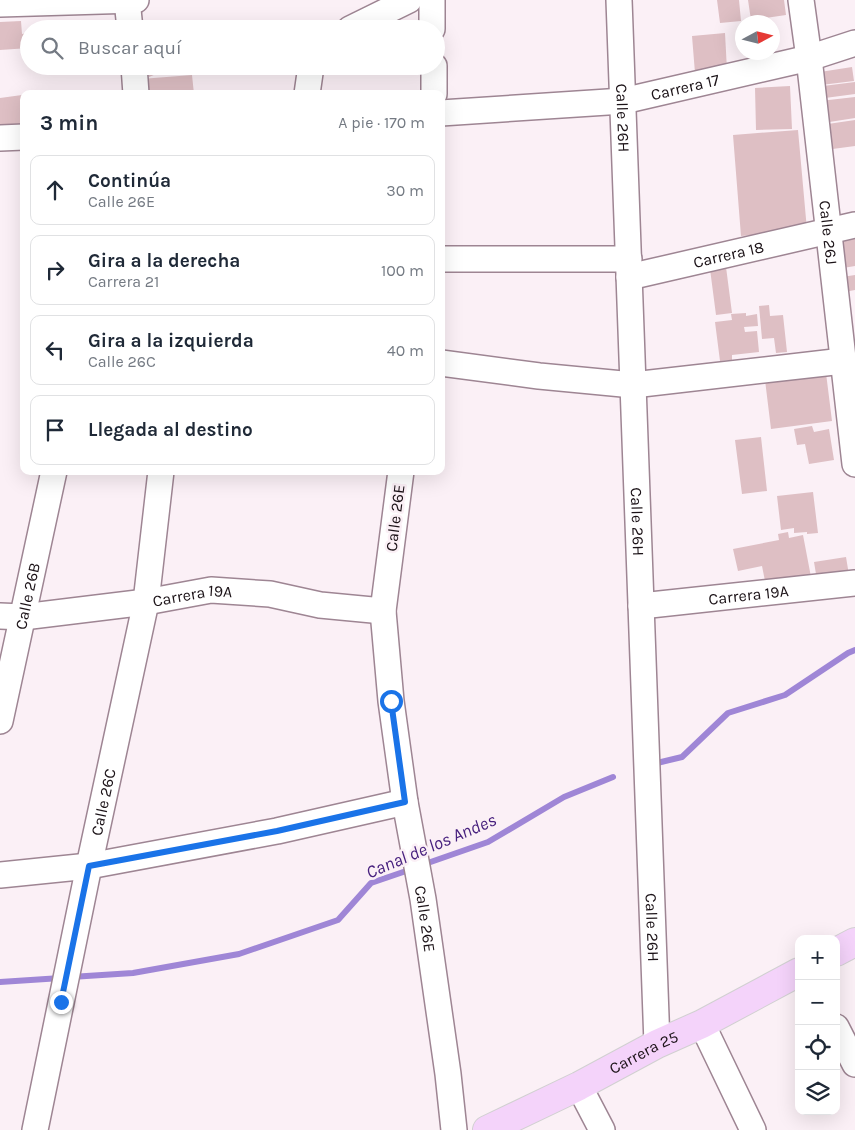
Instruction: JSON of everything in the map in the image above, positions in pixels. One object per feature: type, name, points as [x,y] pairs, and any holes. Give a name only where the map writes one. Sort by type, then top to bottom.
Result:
[{"type":"main road","points":[[840,950],[855,942]]},
{"type":"main road","name":"Carrera 25","points":[[487,1130],[579,1086],[657,1044],[702,1024],[795,974]]},
{"type":"street","points":[[127,0],[129,20]]},
{"type":"street","points":[[0,4],[136,0]]},
{"type":"street","points":[[368,20],[408,0]]},
{"type":"street","points":[[432,0],[432,20]]},
{"type":"street","name":"Calle 26H","points":[[619,0],[657,1044]]},
{"type":"street","name":"Calle 26J","points":[[801,0],[855,464]]},
{"type":"street","name":"Carrera 17","points":[[445,113],[623,101],[809,58],[855,43]]},
{"type":"street","points":[[135,75],[136,90]]},
{"type":"street","points":[[308,90],[310,75]]},
{"type":"street","points":[[434,75],[434,90]]},
{"type":"street","points":[[0,138],[20,137]]},
{"type":"street","name":"Carrera 18","points":[[445,259],[629,268],[828,231],[855,224]]},
{"type":"street","points":[[445,364],[539,376],[633,385],[843,362]]},
{"type":"street","name":"Calle 26B","points":[[0,722],[12,616],[53,475]]},
{"type":"street","name":"Calle 26C","points":[[35,1130],[146,602],[161,475]]},
{"type":"street","name":"Calle 26E","points":[[400,475],[383,611],[391,701],[405,802],[423,899],[448,1074],[454,1130]]},
{"type":"street","name":"Carrera 19A","points":[[641,606],[855,583]]},
{"type":"street","name":"Carrera 19A","points":[[12,616],[146,602],[210,590],[270,594],[320,605],[383,611]]},
{"type":"street","points":[[0,875],[89,866],[277,831],[405,802]]},
{"type":"street","points":[[702,1024],[753,1130]]},
{"type":"street","points":[[840,1035],[855,1064]]},
{"type":"street","points":[[579,1086],[602,1130]]},
{"type":"building","points":[[717,0],[739,0],[740,15],[735,15],[735,22],[720,23]]},
{"type":"building","points":[[748,0],[784,0],[786,15],[750,15]]},
{"type":"building","points":[[20,21],[20,49],[0,50],[0,22]]},
{"type":"building","points":[[725,33],[727,70],[695,73],[692,36]]},
{"type":"building","points":[[852,67],[854,81],[821,85],[820,72]]},
{"type":"building","points":[[192,75],[194,90],[142,90],[141,79]]},
{"type":"building","points":[[855,82],[855,94],[825,98],[823,86]]},
{"type":"building","points":[[790,86],[792,129],[756,130],[755,88]]},
{"type":"building","points":[[20,95],[20,125],[0,128],[0,98]]},
{"type":"building","points":[[855,97],[855,118],[823,123],[820,101]]},
{"type":"building","points":[[855,120],[855,146],[825,150],[821,125]]},
{"type":"building","points":[[798,130],[807,230],[741,236],[733,135]]},
{"type":"building","points":[[855,235],[855,266],[843,268],[838,238]]},
{"type":"building","points":[[726,267],[732,313],[716,315],[710,269]]},
{"type":"building","points":[[855,275],[855,290],[844,292],[842,277]]},
{"type":"building","points":[[769,305],[770,316],[783,315],[787,352],[776,353],[774,338],[762,339],[759,306]]},
{"type":"building","points":[[746,313],[746,316],[757,314],[758,326],[744,327],[745,332],[757,331],[759,352],[732,355],[732,360],[720,361],[715,322],[732,320],[731,314]]},
{"type":"building","points":[[826,373],[832,421],[771,429],[765,380]]},
{"type":"building","points":[[812,426],[814,432],[829,429],[834,460],[809,464],[805,444],[797,445],[794,429]]},
{"type":"building","points":[[761,437],[767,491],[742,494],[735,440]]},
{"type":"building","points":[[813,492],[818,533],[794,533],[794,528],[781,530],[777,496]]},
{"type":"building","points":[[788,532],[789,538],[803,535],[811,577],[766,586],[762,566],[738,571],[733,549],[779,540],[778,534]]},
{"type":"building","points":[[846,557],[849,575],[817,580],[814,562]]},
{"type":"waterway","name":"Canal de los Andes","points":[[653,764],[682,757],[728,713],[785,695],[855,650]]},
{"type":"waterway","name":"Canal de los Andes","points":[[422,865],[488,842],[564,797],[613,777]]},
{"type":"waterway","name":"Canal de los Andes","points":[[71,977],[133,973],[239,954],[338,920],[371,883],[412,869]]},
{"type":"waterway","name":"Canal de los Andes","points":[[0,982],[61,978]]},
{"type":"route","points":[[61,1002],[89,866],[277,831],[405,802],[391,701]]}]
